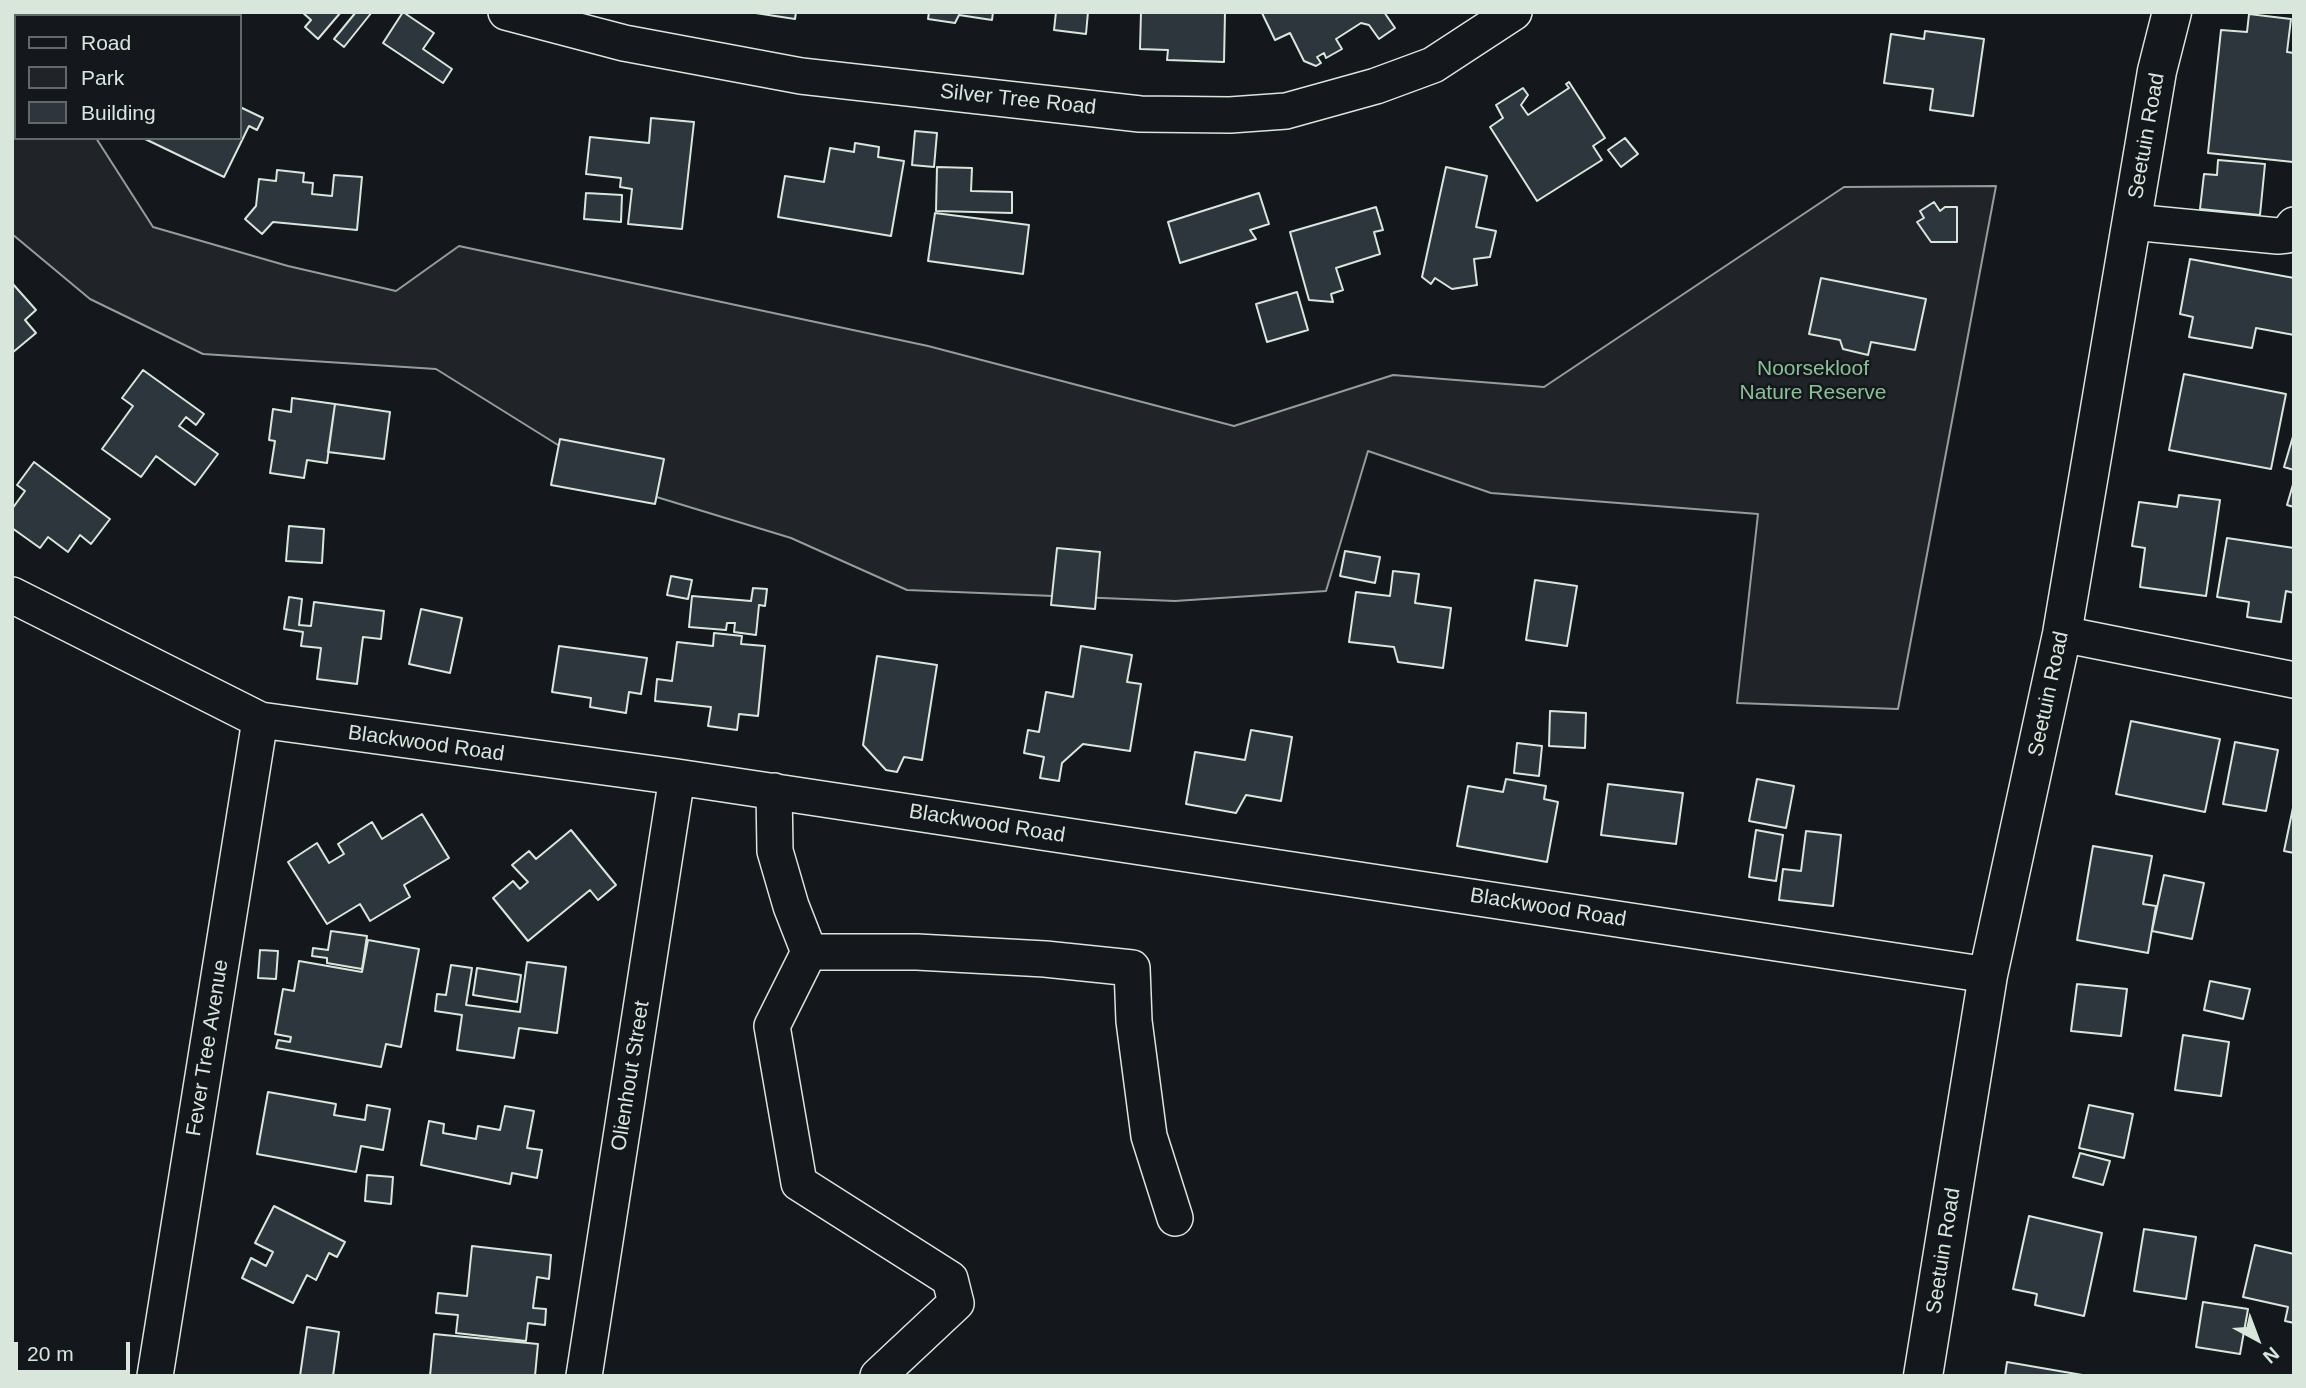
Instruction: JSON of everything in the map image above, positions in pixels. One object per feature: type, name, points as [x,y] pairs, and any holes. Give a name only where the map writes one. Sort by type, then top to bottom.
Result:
[{"type":"street","name":"Silver Tree Road","points":[[506,12],[624,43],[801,76],[1140,114],[1286,111],[1376,86],[1433,65],[1514,12]]},
{"type":"street","name":"Seetuin Road","points":[[1923,1376],[1988,975],[2062,634],[2157,71],[2172,12]]},
{"type":"street","points":[[2132,222],[2278,236],[2287,235],[2294,225]]},
{"type":"street","name":"Blackwood Road","points":[[12,595],[260,720],[774,791],[1988,975]]},
{"type":"street","points":[[2062,634],[2294,680]]},
{"type":"street","name":"Fever Tree Avenue","points":[[155,1376],[260,720]]},
{"type":"street","name":"Olienhout Street","points":[[584,1376],[677,777]]},
{"type":"street","points":[[774,791],[775,851],[791,906],[809,952],[772,1026],[799,1183],[950,1279],[956,1303],[878,1376]]},
{"type":"street","points":[[809,952],[917,952],[1045,959],[1132,968],[1134,1021],[1149,1136],[1175,1218]]},
{"type":"green space","name":"Noorsekloof Nature Reserve","points":[[12,12],[32,14],[14,14],[14,140],[97,140],[153,227],[288,266],[396,291],[459,246],[928,346],[1234,426],[1393,375],[1544,387],[1844,187],[1996,186],[1898,709],[1737,703],[1758,514],[1491,493],[1368,451],[1326,591],[1175,601],[907,590],[791,538],[627,488],[436,369],[203,354],[90,299],[12,234]]},
{"type":"building","points":[[133,12],[136,14],[82,14]]},
{"type":"building","points":[[302,12],[341,12],[318,39],[305,27],[311,20]]},
{"type":"building","points":[[356,12],[372,12],[344,47],[334,39]]},
{"type":"building","points":[[403,12],[434,33],[423,49],[452,69],[443,83],[383,43]]},
{"type":"building","points":[[749,12],[796,12],[795,19]]},
{"type":"building","points":[[929,12],[993,12],[992,20],[959,15],[955,23],[928,19]]},
{"type":"building","points":[[1056,12],[1088,12],[1086,34],[1054,30]]},
{"type":"building","points":[[1141,12],[1225,12],[1224,62],[1167,60],[1168,50],[1140,49]]},
{"type":"building","points":[[1384,12],[1395,28],[1379,39],[1369,25],[1361,23],[1336,39],[1342,49],[1326,58],[1324,53],[1317,57],[1321,63],[1316,66],[1304,61],[1290,33],[1275,40],[1262,13]]},
{"type":"building","points":[[2249,14],[2291,19],[2287,52],[2294,53],[2293,162],[2208,153],[2221,30],[2247,32]]},
{"type":"building","points":[[1925,31],[1984,39],[1973,116],[1930,110],[1933,89],[1884,83],[1891,34],[1924,39]]},
{"type":"building","points":[[1569,82],[1605,138],[1593,146],[1602,160],[1537,201],[1490,127],[1503,118],[1496,105],[1523,88],[1528,95],[1521,105],[1528,115],[1569,88],[1566,84]]},
{"type":"building","points":[[242,108],[263,118],[257,130],[249,126],[224,177],[147,140],[242,140]]},
{"type":"building","points":[[651,118],[694,122],[682,229],[628,224],[632,189],[620,187],[621,178],[586,174],[590,137],[649,143]]},
{"type":"building","points":[[915,131],[937,133],[934,167],[912,165]]},
{"type":"building","points":[[1625,138],[1638,154],[1621,167],[1608,150]]},
{"type":"building","points":[[855,143],[879,147],[878,157],[904,161],[891,236],[778,217],[785,176],[824,182],[830,148],[854,152]]},
{"type":"building","points":[[2218,160],[2265,164],[2260,215],[2200,209],[2204,174],[2217,175]]},
{"type":"building","points":[[937,167],[972,168],[971,191],[1012,192],[1012,213],[936,211]]},
{"type":"building","points":[[1446,167],[1487,176],[1476,227],[1496,231],[1490,257],[1474,259],[1477,285],[1452,289],[1435,278],[1431,284],[1422,277]]},
{"type":"building","points":[[277,170],[304,173],[303,182],[313,183],[312,194],[332,196],[334,175],[362,177],[357,230],[273,222],[262,234],[245,219],[256,206],[259,179],[276,181]]},
{"type":"building","points":[[586,193],[622,195],[621,222],[584,219]]},
{"type":"building","points":[[1259,193],[1269,224],[1250,230],[1256,239],[1180,263],[1168,222]]},
{"type":"building","points":[[1934,202],[1940,211],[1945,207],[1957,207],[1957,242],[1931,242],[1917,222],[1924,218],[1920,211]]},
{"type":"building","points":[[1376,207],[1383,230],[1374,232],[1380,254],[1336,268],[1343,290],[1331,294],[1333,302],[1309,300],[1290,232]]},
{"type":"building","points":[[935,213],[1029,225],[1023,274],[928,261]]},
{"type":"building","points":[[2190,259],[2294,278],[2294,335],[2256,328],[2252,348],[2189,337],[2193,317],[2180,314]]},
{"type":"building","points":[[1821,278],[1926,299],[1915,350],[1871,342],[1868,355],[1843,349],[1840,340],[1809,334]]},
{"type":"building","points":[[12,283],[36,310],[25,320],[36,333],[12,353]]},
{"type":"building","points":[[1297,292],[1308,330],[1267,342],[1256,304]]},
{"type":"building","points":[[143,370],[204,414],[196,425],[186,417],[179,426],[218,454],[195,485],[156,456],[141,477],[102,449],[133,406],[122,398]]},
{"type":"building","points":[[2184,374],[2286,394],[2271,469],[2169,450]]},
{"type":"building","points":[[292,398],[335,404],[327,463],[307,460],[304,478],[270,473],[275,441],[269,440],[273,409],[291,412]]},
{"type":"building","points":[[335,404],[390,412],[384,459],[328,452]]},
{"type":"building","points":[[2294,433],[2294,470],[2284,467]]},
{"type":"building","points":[[560,439],[664,459],[655,504],[551,485]]},
{"type":"building","points":[[34,462],[110,519],[91,544],[80,535],[68,552],[48,537],[40,548],[12,528],[12,509],[25,491],[17,485]]},
{"type":"building","points":[[2294,481],[2294,507],[2287,505]]},
{"type":"building","points":[[2179,495],[2220,500],[2206,596],[2140,587],[2145,548],[2132,546],[2139,502],[2177,507]]},
{"type":"building","points":[[289,526],[324,529],[322,563],[286,561]]},
{"type":"building","points":[[2227,538],[2294,548],[2294,593],[2286,591],[2281,622],[2247,617],[2249,602],[2217,597]]},
{"type":"building","points":[[1057,548],[1100,552],[1095,609],[1051,605]]},
{"type":"building","points":[[1345,551],[1380,557],[1375,583],[1340,576]]},
{"type":"building","points":[[1393,571],[1419,574],[1415,603],[1451,608],[1443,668],[1398,662],[1394,647],[1349,642],[1356,592],[1390,596]]},
{"type":"building","points":[[671,576],[692,580],[688,599],[667,595]]},
{"type":"building","points":[[1535,580],[1577,586],[1567,646],[1526,640]]},
{"type":"building","points":[[753,588],[767,589],[765,606],[759,605],[756,635],[734,632],[735,623],[727,623],[726,630],[689,627],[692,596],[751,601]]},
{"type":"building","points":[[289,597],[302,599],[299,625],[311,626],[314,602],[384,611],[381,639],[363,637],[357,684],[317,679],[321,648],[301,646],[303,632],[284,629]]},
{"type":"building","points":[[421,609],[462,618],[450,673],[409,664]]},
{"type":"building","points":[[714,633],[742,636],[741,644],[765,646],[758,716],[739,714],[737,730],[708,726],[711,707],[655,701],[657,679],[672,681],[677,642],[713,646]]},
{"type":"building","points":[[559,646],[647,658],[641,694],[629,692],[626,713],[590,707],[591,698],[552,692]]},
{"type":"building","points":[[1081,646],[1132,655],[1127,682],[1141,684],[1130,751],[1083,744],[1062,763],[1059,781],[1040,778],[1044,757],[1024,753],[1028,730],[1039,732],[1046,692],[1073,697]]},
{"type":"building","points":[[877,656],[937,665],[922,760],[904,757],[897,772],[886,770],[863,745]]},
{"type":"building","points":[[1550,711],[1586,713],[1585,748],[1549,746]]},
{"type":"building","points":[[2131,721],[2220,739],[2205,812],[2116,794]]},
{"type":"building","points":[[1251,730],[1292,737],[1281,801],[1246,795],[1236,813],[1186,804],[1195,752],[1245,760]]},
{"type":"building","points":[[2235,742],[2278,750],[2266,811],[2223,804]]},
{"type":"building","points":[[1517,743],[1542,746],[1539,776],[1514,773]]},
{"type":"building","points":[[1506,779],[1546,786],[1544,799],[1558,802],[1547,862],[1457,846],[1468,786],[1503,792]]},
{"type":"building","points":[[1757,779],[1794,786],[1786,828],[1749,821]]},
{"type":"building","points":[[1608,784],[1683,793],[1676,844],[1601,835]]},
{"type":"building","points":[[2294,803],[2294,853],[2284,851]]},
{"type":"building","points":[[422,814],[449,858],[404,885],[410,897],[370,921],[360,904],[327,924],[288,862],[317,843],[329,863],[344,854],[338,844],[372,822],[382,839]]},
{"type":"building","points":[[571,830],[616,885],[598,900],[590,890],[528,941],[493,898],[513,881],[520,889],[528,882],[512,865],[529,851],[536,859]]},
{"type":"building","points":[[1756,830],[1783,835],[1776,881],[1749,877]]},
{"type":"building","points":[[1806,831],[1841,835],[1833,906],[1779,900],[1783,869],[1801,871]]},
{"type":"building","points":[[2093,846],[2152,856],[2143,904],[2156,906],[2148,953],[2077,940]]},
{"type":"building","points":[[2164,875],[2204,883],[2192,939],[2152,931]]},
{"type":"building","points":[[331,931],[367,936],[362,969],[327,963],[327,958],[312,956],[313,948],[328,950]]},
{"type":"building","points":[[368,940],[419,949],[401,1047],[386,1044],[381,1067],[276,1048],[278,1040],[290,1042],[291,1037],[275,1034],[283,989],[294,991],[299,961],[362,972]]},
{"type":"building","points":[[260,950],[278,951],[276,979],[258,978]]},
{"type":"building","points":[[527,962],[566,967],[557,1033],[519,1028],[514,1058],[457,1050],[462,1015],[435,1011],[437,994],[446,995],[451,965],[472,968],[466,1005],[520,1012]]},
{"type":"building","points":[[477,968],[521,975],[517,1002],[473,995]]},
{"type":"building","points":[[2210,981],[2250,989],[2243,1019],[2204,1010]]},
{"type":"building","points":[[2077,984],[2127,989],[2121,1036],[2071,1031]]},
{"type":"building","points":[[2183,1035],[2229,1042],[2221,1096],[2175,1090]]},
{"type":"building","points":[[268,1092],[336,1104],[334,1115],[365,1120],[367,1105],[390,1109],[383,1150],[361,1146],[356,1172],[257,1154]]},
{"type":"building","points":[[2089,1105],[2133,1114],[2124,1158],[2079,1148]]},
{"type":"building","points":[[505,1106],[534,1111],[527,1148],[542,1150],[537,1178],[512,1173],[510,1184],[421,1165],[429,1121],[444,1124],[443,1133],[476,1139],[478,1126],[500,1130]]},
{"type":"building","points":[[2080,1153],[2110,1161],[2103,1185],[2073,1177]]},
{"type":"building","points":[[367,1175],[393,1177],[391,1204],[365,1201]]},
{"type":"building","points":[[274,1206],[345,1242],[337,1257],[329,1253],[316,1280],[307,1275],[293,1303],[242,1278],[251,1258],[266,1266],[273,1252],[255,1243]]},
{"type":"building","points":[[2029,1216],[2102,1233],[2084,1316],[2035,1305],[2037,1294],[2013,1289]]},
{"type":"building","points":[[2144,1229],[2196,1237],[2186,1299],[2134,1291]]},
{"type":"building","points":[[2255,1245],[2294,1254],[2294,1323],[2285,1321],[2288,1307],[2243,1297]]},
{"type":"building","points":[[472,1246],[551,1255],[549,1279],[537,1277],[533,1308],[546,1309],[545,1325],[528,1323],[526,1341],[456,1333],[458,1315],[436,1313],[438,1293],[467,1296]]},
{"type":"building","points":[[2203,1302],[2248,1309],[2240,1354],[2196,1347]]},
{"type":"building","points":[[307,1327],[339,1332],[333,1376],[300,1376]]},
{"type":"building","points":[[434,1334],[538,1344],[535,1376],[430,1376]]},
{"type":"building","points":[[2007,1362],[2088,1376],[2005,1376]]}]
